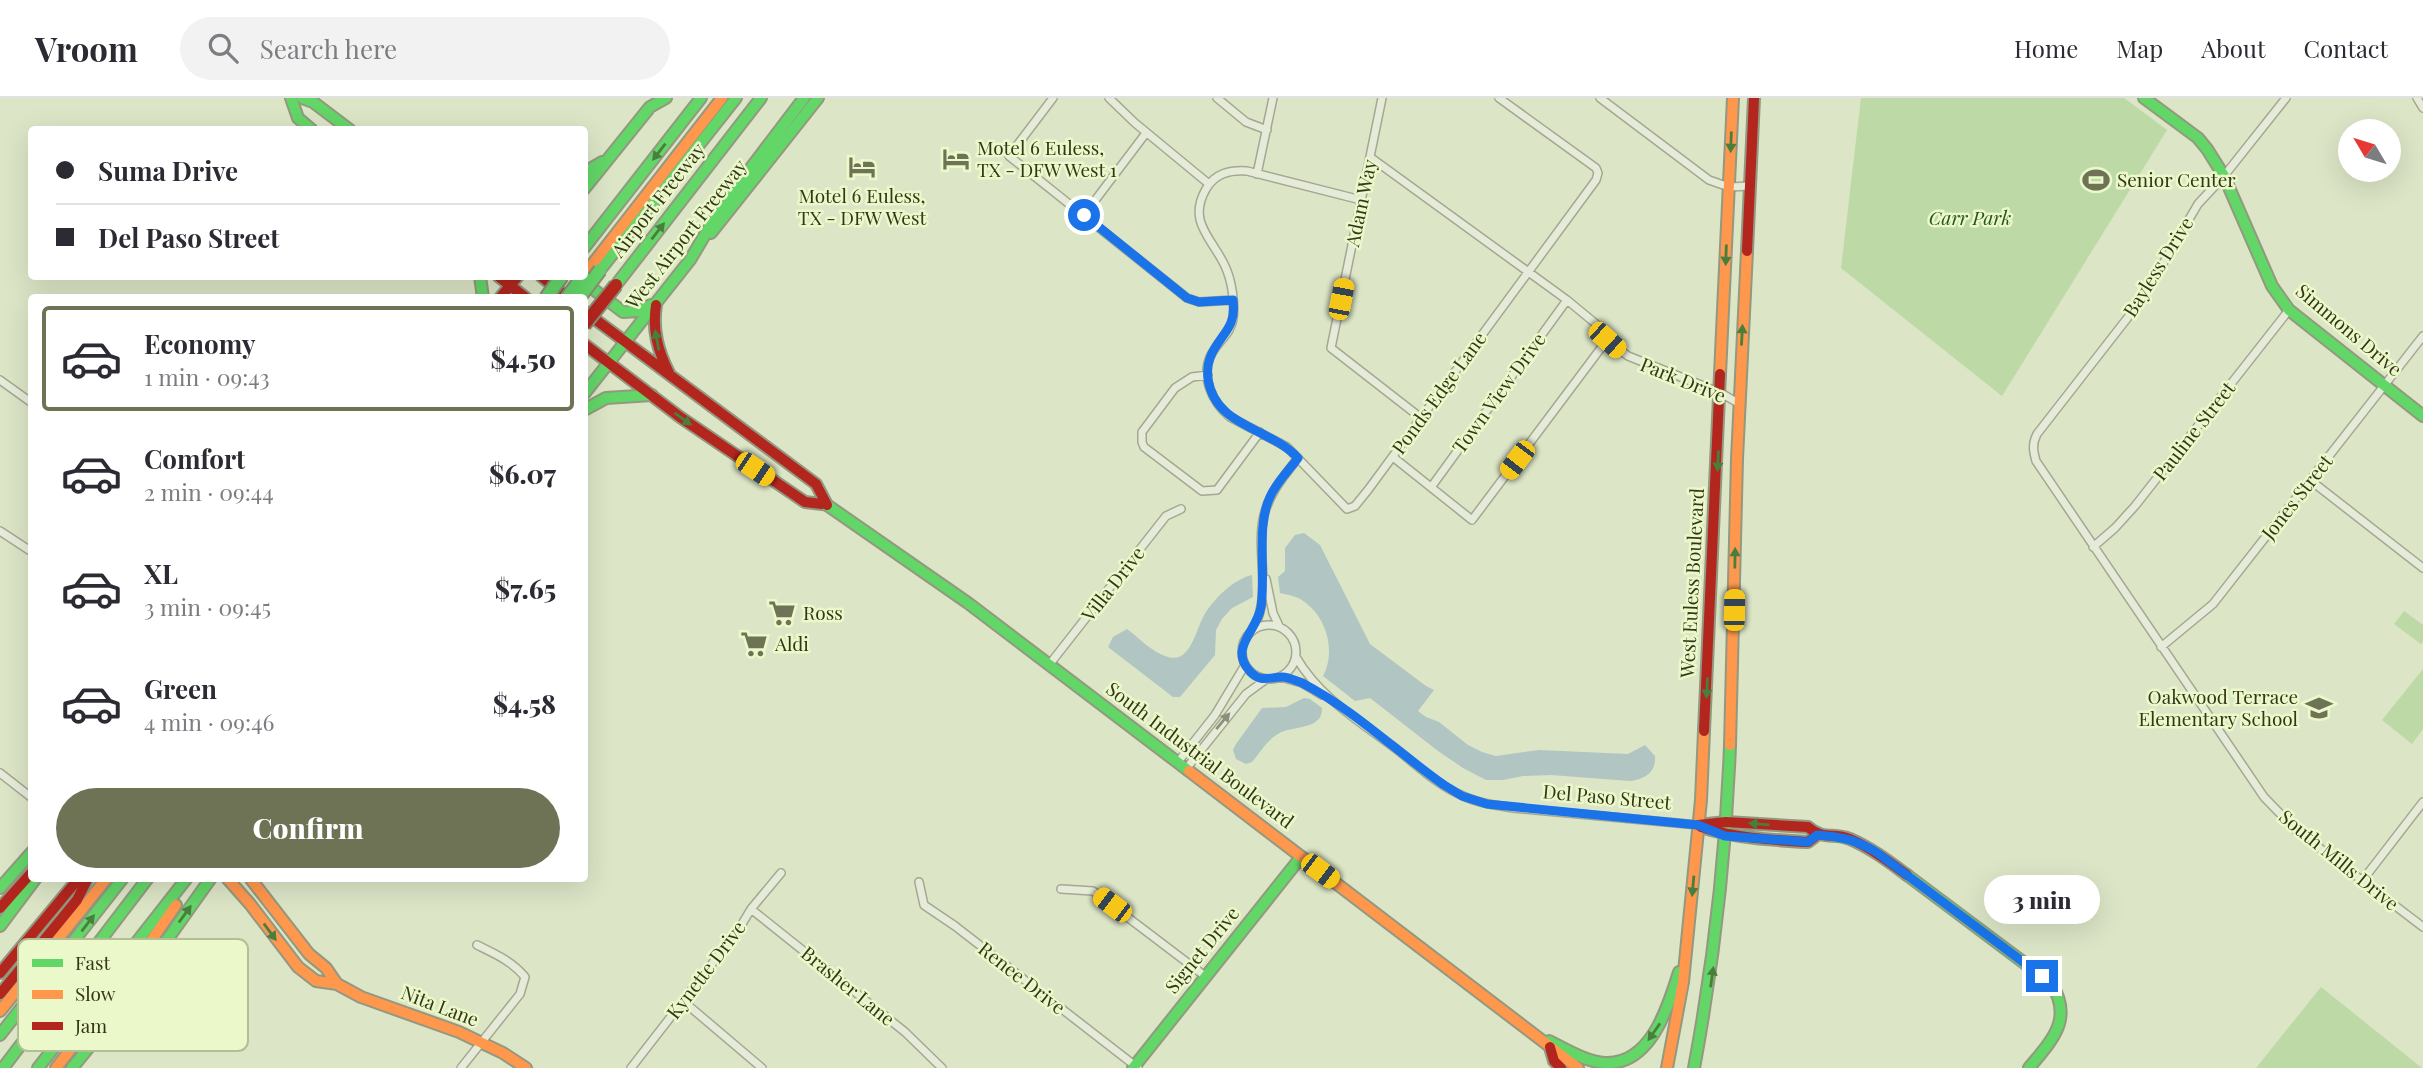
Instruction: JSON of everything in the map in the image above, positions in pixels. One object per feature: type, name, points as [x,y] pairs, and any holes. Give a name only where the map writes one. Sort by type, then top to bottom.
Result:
[{"type":"main road","points":[[291,98],[298,118],[307,126]]},
{"type":"main road","points":[[302,98],[313,102],[345,126]]},
{"type":"main road","points":[[588,184],[654,102],[666,98]]},
{"type":"main road","name":"Airport Freeway","points":[[588,243],[701,98]]},
{"type":"main road","points":[[581,294],[597,267],[722,98]]},
{"type":"main road","points":[[588,273],[597,267],[736,98]]},
{"type":"main road","name":"Airport Freeway","points":[[588,320],[761,98]]},
{"type":"main road","points":[[690,260],[722,206],[804,98]]},
{"type":"main road","name":"West Airport Freeway","points":[[588,389],[818,98]]},
{"type":"main road","name":"West Euless Boulevard","points":[[1667,1068],[1680,1004],[1701,800],[1733,98]]},
{"type":"main road","name":"West Euless Boulevard","points":[[1694,1068],[1706,1014],[1722,886],[1726,822],[1732,709],[1738,403],[1754,98]]},
{"type":"main road","name":"Simmons Drive","points":[[2144,98],[2197,138],[2224,176],[2272,286],[2289,310],[2423,416]]},
{"type":"main road","points":[[588,171],[608,159]]},
{"type":"main road","points":[[546,280],[562,294]]},
{"type":"main road","points":[[581,280],[623,312],[639,311],[656,302]]},
{"type":"main road","points":[[570,294],[581,280]]},
{"type":"main road","points":[[656,302],[653,318],[656,337],[660,356],[670,375]]},
{"type":"main road","name":"South Industrial Boulevard","points":[[588,314],[816,484],[827,505]]},
{"type":"main road","name":"South Industrial Boulevard","points":[[588,347],[680,417],[805,502],[827,505],[968,603],[1578,1068]]},
{"type":"main road","points":[[588,408],[606,398],[652,395]]},
{"type":"main road","name":"Del Paso Street","points":[[1698,825],[1726,822],[1808,827],[1817,835],[1846,837],[1876,852],[2052,983],[2062,1000],[2060,1025],[2052,1040],[2029,1068]]},
{"type":"main road","name":"Del Paso Street","points":[[1698,825],[1725,836],[1808,842],[1817,835]]},
{"type":"main road","points":[[0,888],[28,856]]},
{"type":"main road","name":"Signet Drive","points":[[1136,1067],[1301,856]]},
{"type":"main road","points":[[0,908],[28,876]]},
{"type":"main road","points":[[0,926],[34,882]]},
{"type":"main road","points":[[28,939],[76,882]]},
{"type":"main road","points":[[45,939],[77,900],[86,882]]},
{"type":"main road","points":[[58,939],[104,882]]},
{"type":"main road","points":[[75,939],[119,882]]},
{"type":"main road","points":[[101,939],[145,882]]},
{"type":"main road","points":[[139,939],[184,882]]},
{"type":"main road","points":[[153,939],[192,882]]},
{"type":"main road","points":[[168,939],[208,882]]},
{"type":"main road","name":"Nita Lane","points":[[231,882],[298,967],[316,981],[337,984],[361,997],[481,1042],[526,1068]]},
{"type":"main road","name":"Nita Lane","points":[[253,882],[309,954],[326,968],[337,984]]},
{"type":"main road","points":[[1535,1035],[1604,1063],[1626,1059],[1640,1051],[1661,1021],[1687,946]]},
{"type":"main road","points":[[0,973],[18,951]]},
{"type":"main road","points":[[0,994],[18,972]]},
{"type":"main road","points":[[0,1011],[18,989]]},
{"type":"main road","points":[[0,1035],[18,1012]]},
{"type":"main road","points":[[1702,1068],[1706,1014]]},
{"type":"main road","points":[[1550,1047],[1554,1061],[1561,1068]]},
{"type":"main road","points":[[3,1068],[18,1048]]},
{"type":"main road","points":[[38,1068],[51,1051]]},
{"type":"main road","points":[[57,1068],[70,1051]]},
{"type":"main road","points":[[72,1068],[86,1051]]},
{"type":"street","points":[[1053,98],[1009,156],[1187,298],[1199,302],[1233,300]]},
{"type":"street","points":[[1109,98],[1146,133],[1209,184]]},
{"type":"street","points":[[1217,98],[1246,122],[1268,130]]},
{"type":"street","points":[[1257,174],[1273,98]]},
{"type":"street","name":"Adam Way","points":[[1382,98],[1331,348],[1421,418]]},
{"type":"street","name":"Ponds Edge Lane","points":[[1298,458],[1347,509],[1355,506],[1596,180],[1598,173],[1595,168],[1499,98]]},
{"type":"street","points":[[1601,98],[1709,180],[1729,187],[1750,186]]},
{"type":"street","name":"Bayless Drive","points":[[2034,440],[2144,294],[2198,204],[2224,176],[2286,98]]},
{"type":"street","points":[[2417,98],[2423,108]]},
{"type":"street","points":[[1084,215],[1146,133]]},
{"type":"street","name":"Park Drive","points":[[1370,157],[1567,300],[1601,328],[1607,340],[1618,350],[1640,362],[1721,393],[1738,403]]},
{"type":"street","points":[[1265,680],[1250,672],[1245,665],[1242,650],[1261,607],[1265,571],[1264,518],[1270,496],[1298,458],[1280,442],[1222,411],[1210,392],[1207,368],[1210,355],[1233,322],[1233,300],[1226,267],[1208,239],[1198,215],[1198,203],[1209,184],[1221,173],[1234,170],[1361,200]]},
{"type":"street","name":"Town View Drive","points":[[1432,486],[1567,300]]},
{"type":"street","name":"Pauline Street","points":[[2093,547],[2135,506],[2289,310]]},
{"type":"street","name":"Jones Street","points":[[2161,647],[2213,604],[2423,336]]},
{"type":"street","points":[[1392,457],[1472,520],[1607,340]]},
{"type":"street","points":[[1208,375],[1192,377],[1175,388],[1142,432],[1144,447],[1202,491],[1209,492],[1217,490],[1259,432]]},
{"type":"street","points":[[0,380],[28,400]]},
{"type":"street","name":"South Mills Drive","points":[[2034,440],[2033,452],[2036,461],[2271,806],[2296,830],[2423,927]]},
{"type":"street","points":[[2311,480],[2423,568]]},
{"type":"street","name":"Villa Drive","points":[[1049,665],[1166,516],[1181,509]]},
{"type":"street","points":[[0,531],[28,549]]},
{"type":"street","points":[[1265,571],[1273,613],[1279,626],[1291,635],[1295,642],[1294,665],[1281,677]]},
{"type":"street","points":[[1253,629],[1279,626]]},
{"type":"street","points":[[1296,657],[1332,701]]},
{"type":"street","points":[[1182,765],[1245,665]]},
{"type":"street","points":[[1182,765],[1245,694],[1265,680],[1281,677],[1302,683],[1332,701]]},
{"type":"street","name":"Del Paso Street","points":[[1332,701],[1462,796],[1513,808],[1698,825]]},
{"type":"street","points":[[0,773],[28,795]]},
{"type":"street","points":[[2362,881],[2423,802]]},
{"type":"street","name":"Kynette Drive","points":[[631,1068],[781,873]]},
{"type":"street","name":"Renee Drive","points":[[919,882],[923,905],[955,926],[1136,1067]]},
{"type":"street","points":[[1061,889],[1093,891],[1205,976]]},
{"type":"street","name":"Brasher Lane","points":[[751,909],[905,1032],[942,1068]]},
{"type":"street","points":[[461,1068],[520,994],[525,977],[518,968],[500,956],[477,945]]},
{"type":"street","points":[[683,1002],[762,1068]]},
{"type":"green space","name":"Carr Park","points":[[1861,98],[2124,98],[2167,130],[2002,396],[1841,268]]},
{"type":"green space","points":[[2404,611],[2423,625],[2421,644],[2394,624]]},
{"type":"green space","points":[[2423,669],[2423,729],[2412,744],[2382,720]]},
{"type":"green space","points":[[2321,987],[2422,1068],[2256,1068]]},
{"type":"shaded area","points":[[1304,533],[1320,545],[1370,644],[1434,690],[1418,711],[1426,717],[1439,722],[1468,745],[1496,756],[1539,750],[1628,754],[1645,745],[1655,756],[1652,770],[1641,778],[1630,781],[1551,775],[1486,780],[1438,751],[1370,698],[1355,701],[1323,676],[1329,647],[1319,618],[1303,601],[1280,593],[1278,577],[1285,571],[1285,548],[1295,535]]},
{"type":"shaded area","points":[[1252,575],[1253,597],[1232,608],[1222,619],[1216,630],[1215,655],[1180,697],[1173,697],[1108,647],[1113,637],[1127,629],[1162,655],[1176,658],[1183,655],[1188,650],[1202,618],[1215,600],[1226,589]]},
{"type":"shaded area","points":[[1304,698],[1322,708],[1317,720],[1278,734],[1252,762],[1246,764],[1236,759],[1233,750],[1236,744],[1262,708],[1286,707]]},
{"type":"traffic: fast","points":[[291,98],[298,118],[307,126]]},
{"type":"traffic: fast","points":[[302,98],[313,102],[345,126]]},
{"type":"traffic: fast","points":[[650,107],[666,98]]},
{"type":"traffic: fast","points":[[588,243],[701,98]]},
{"type":"traffic: fast","points":[[600,270],[736,98]]},
{"type":"traffic: fast","points":[[616,285],[761,98]]},
{"type":"traffic: fast","points":[[690,260],[722,206],[804,98]]},
{"type":"traffic: fast","points":[[711,233],[818,98]]},
{"type":"traffic: fast","points":[[2144,98],[2198,138],[2207,149],[2224,176],[2272,286],[2289,310],[2423,416]]},
{"type":"traffic: fast","points":[[588,184],[650,107]]},
{"type":"traffic: fast","points":[[588,171],[602,162]]},
{"type":"traffic: fast","points":[[588,389],[690,260]]},
{"type":"traffic: fast","points":[[582,294],[600,270]]},
{"type":"traffic: fast","points":[[481,280],[482,294]]},
{"type":"traffic: fast","points":[[549,294],[559,280]]},
{"type":"traffic: fast","points":[[570,294],[580,280]]},
{"type":"traffic: fast","points":[[584,282],[623,312],[639,311],[651,305]]},
{"type":"traffic: fast","points":[[588,408],[606,398],[652,395]]},
{"type":"traffic: fast","points":[[822,504],[968,603],[1189,771]]},
{"type":"traffic: fast","points":[[1694,1068],[1718,907],[1730,745]]},
{"type":"traffic: fast","points":[[0,888],[28,856]]},
{"type":"traffic: fast","points":[[1133,1068],[1301,857]]},
{"type":"traffic: fast","points":[[1907,875],[2051,983],[2058,996],[2060,1018],[2052,1038],[2029,1068]]},
{"type":"traffic: fast","points":[[0,926],[33,882]]},
{"type":"traffic: fast","points":[[75,939],[120,882]]},
{"type":"traffic: fast","points":[[101,939],[145,882]]},
{"type":"traffic: fast","points":[[139,939],[184,882]]},
{"type":"traffic: fast","points":[[168,939],[208,882]]},
{"type":"traffic: fast","points":[[1549,1041],[1576,1055],[1598,1062],[1621,1061],[1634,1055],[1646,1044],[1663,1017],[1679,972]]},
{"type":"traffic: fast","points":[[0,1035],[18,1012]]},
{"type":"traffic: fast","points":[[3,1068],[18,1048]]},
{"type":"traffic: fast","points":[[38,1068],[51,1051]]},
{"type":"traffic: fast","points":[[72,1068],[86,1051]]},
{"type":"traffic: slow","points":[[588,270],[722,98]]},
{"type":"traffic: slow","points":[[1720,374],[1733,98]]},
{"type":"traffic: slow","points":[[1730,745],[1737,459],[1747,251]]},
{"type":"traffic: slow","points":[[1667,1068],[1683,982],[1701,800],[1704,731]]},
{"type":"traffic: slow","points":[[1189,771],[1578,1068]]},
{"type":"traffic: slow","points":[[58,939],[104,882]]},
{"type":"traffic: slow","points":[[231,882],[298,967],[316,981],[337,984],[361,997],[459,1032],[503,1053],[526,1068]]},
{"type":"traffic: slow","points":[[253,882],[309,954],[326,968],[337,984]]},
{"type":"traffic: slow","points":[[152,939],[176,905]]},
{"type":"traffic: slow","points":[[0,1011],[18,989]]},
{"type":"traffic: slow","points":[[56,1068],[69,1051]]},
{"type":"traffic: jam","points":[[1747,251],[1754,98]]},
{"type":"traffic: jam","points":[[503,280],[521,294]]},
{"type":"traffic: jam","points":[[503,294],[515,280]]},
{"type":"traffic: jam","points":[[546,280],[563,294]]},
{"type":"traffic: jam","points":[[588,320],[616,285]]},
{"type":"traffic: jam","points":[[656,305],[657,340],[669,373]]},
{"type":"traffic: jam","points":[[588,314],[816,484],[827,505]]},
{"type":"traffic: jam","points":[[588,347],[680,417],[805,502],[822,504]]},
{"type":"traffic: jam","points":[[1704,731],[1720,374]]},
{"type":"traffic: jam","points":[[1698,825],[1726,822],[1808,827],[1819,834],[1844,837],[1858,843],[1907,875]]},
{"type":"traffic: jam","points":[[1701,827],[1740,836],[1808,842],[1817,835]]},
{"type":"traffic: jam","points":[[0,908],[28,876]]},
{"type":"traffic: jam","points":[[28,939],[76,882]]},
{"type":"traffic: jam","points":[[45,939],[77,900],[86,882]]},
{"type":"traffic: jam","points":[[0,973],[18,951]]},
{"type":"traffic: jam","points":[[0,994],[18,972]]},
{"type":"traffic: jam","points":[[1550,1047],[1554,1061],[1561,1068]]},
{"type":"place","name":"Motel 6 Euless, TX - DFW West 1","points":[[956,159]]},
{"type":"place","name":"Motel 6 Euless, TX - DFW West","points":[[862,167]]},
{"type":"place","name":"Senior Center","points":[[2096,180]]},
{"type":"place","name":"Ross","points":[[782,613]]},
{"type":"place","name":"Aldi","points":[[754,644]]},
{"type":"place","name":"Oakwood Terrace Elementary School","points":[[2319,708]]},
{"type":"route","points":[[1084,215],[1187,298],[1199,302],[1233,300],[1233,322],[1210,355],[1207,368],[1210,392],[1222,411],[1280,442],[1298,458],[1270,496],[1264,518],[1262,540],[1265,571],[1259,620],[1244,642],[1242,650],[1242,657],[1250,672],[1265,680],[1281,677],[1302,683],[1332,701],[1444,785],[1462,796],[1487,804],[1698,825],[1725,836],[1808,842],[1817,835],[1846,837],[1860,842],[2042,976]]}]
